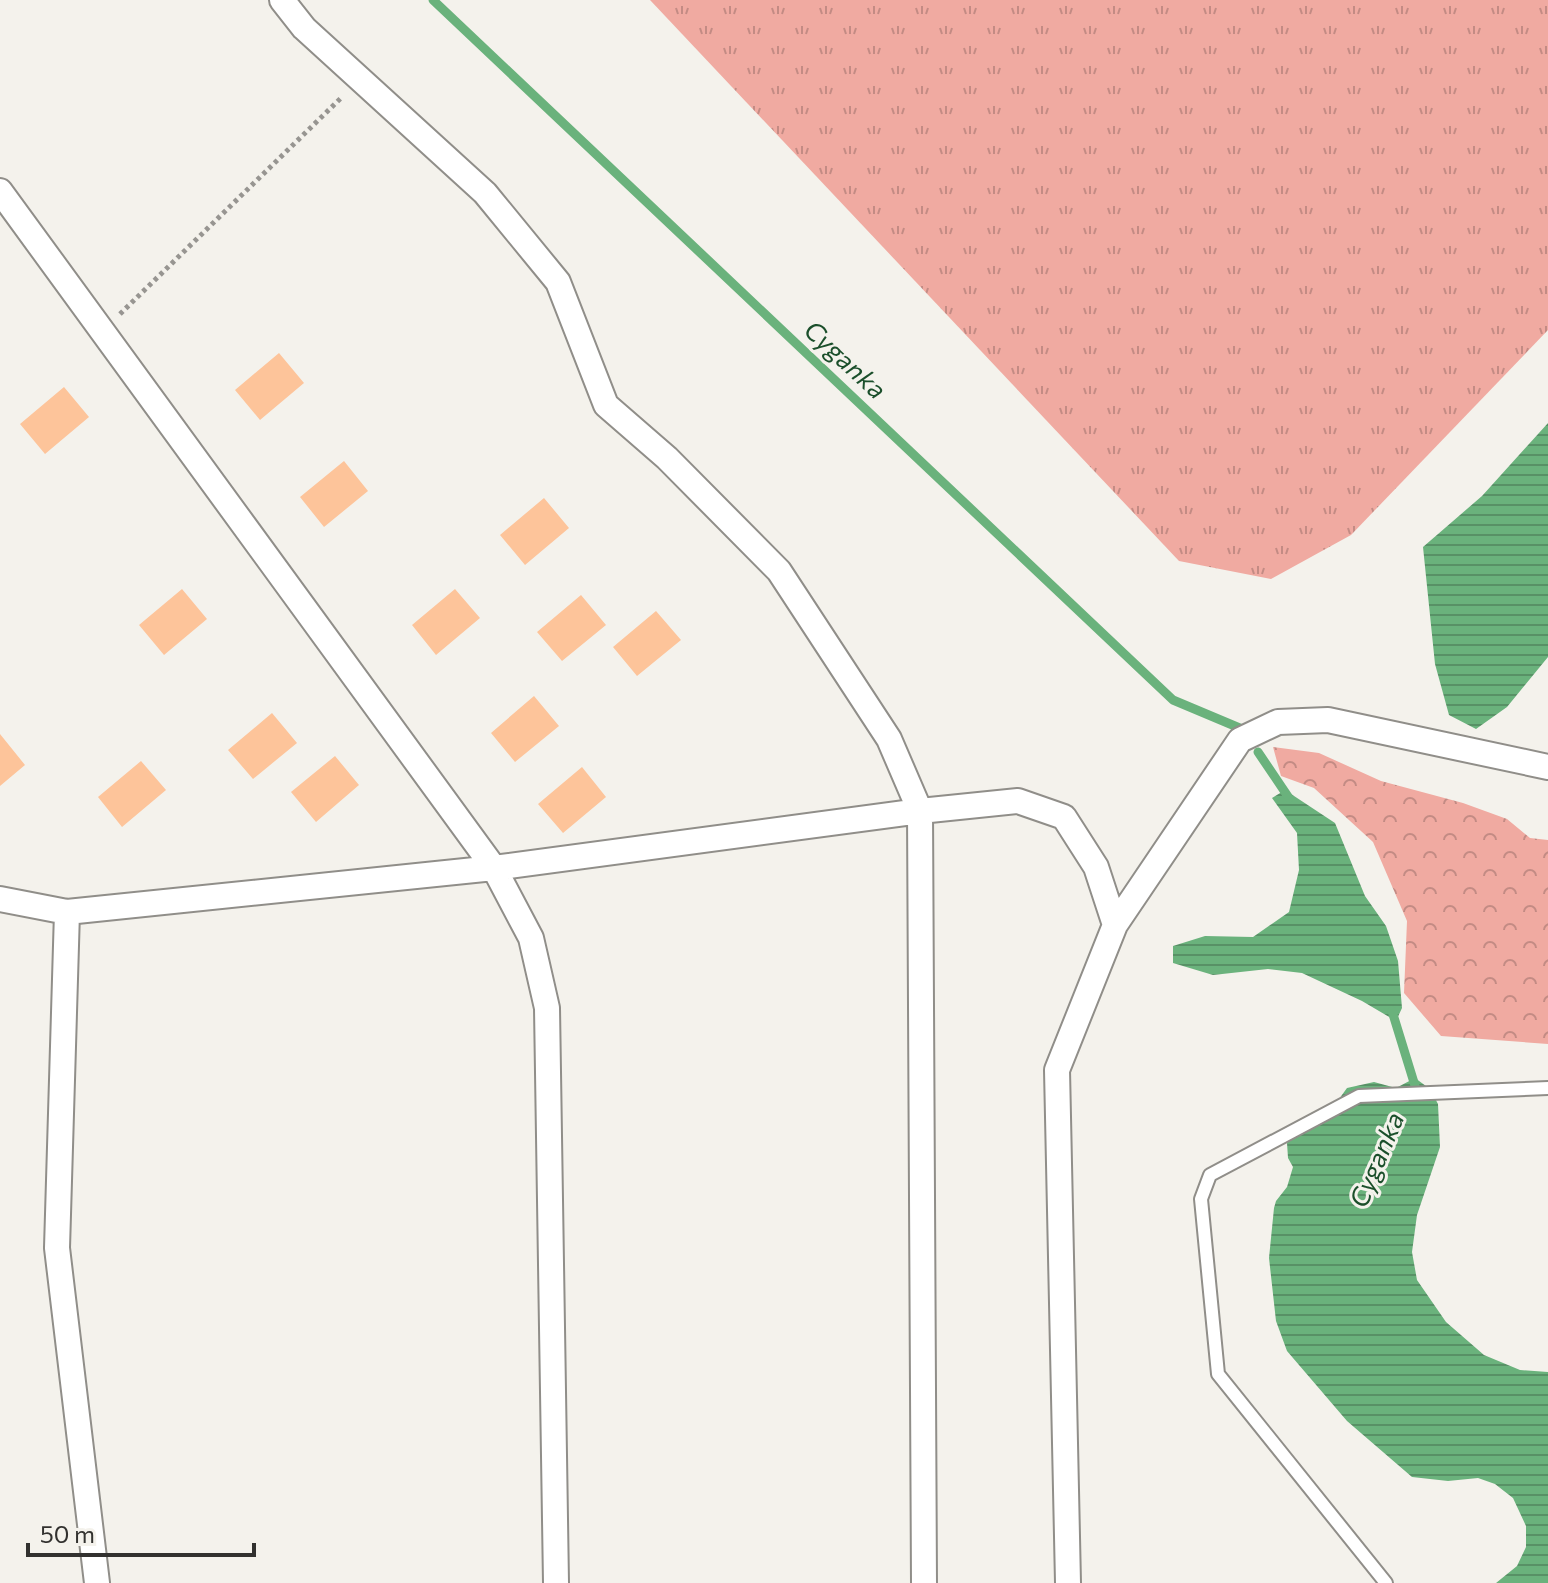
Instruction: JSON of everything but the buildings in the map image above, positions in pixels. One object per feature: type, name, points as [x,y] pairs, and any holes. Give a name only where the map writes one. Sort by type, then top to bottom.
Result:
[{"type":"street","points":[[282,0],[304,28],[485,193],[558,282],[606,405],[667,458],[779,571],[889,739],[920,811],[924,1583]]},
{"type":"street","points":[[0,191],[494,868],[531,938],[547,1008],[556,1583]]},
{"type":"street","points":[[1068,1583],[1057,1070],[1115,925],[1240,740],[1278,722],[1328,720],[1548,767]]},
{"type":"street","points":[[0,899],[67,912],[494,868],[920,811],[1018,801],[1064,817],[1096,867],[1115,925]]},
{"type":"street","points":[[67,912],[57,1248],[97,1583]]},
{"type":"lane","points":[[1386,1583],[1218,1374],[1201,1199],[1210,1175],[1359,1096],[1548,1088]]},
{"type":"path","points":[[102,331],[361,80]]},
{"type":"green space","points":[[650,0],[1548,0],[1548,330],[1351,535],[1271,579],[1179,561]]},
{"type":"green space","points":[[1273,747],[1319,753],[1381,781],[1463,803],[1507,819],[1530,838],[1548,840],[1548,1044],[1441,1036],[1404,993],[1407,921],[1373,842],[1314,788],[1281,776]]},
{"type":"water","points":[[1548,423],[1548,657],[1507,707],[1476,729],[1449,715],[1435,664],[1423,547],[1482,496]]},
{"type":"water","points":[[1285,790],[1335,823],[1365,896],[1386,926],[1398,961],[1402,1008],[1396,1021],[1302,973],[1268,969],[1213,975],[1173,963],[1173,946],[1205,936],[1253,937],[1289,912],[1299,870],[1297,833],[1272,798]]},
{"type":"water","points":[[1415,1078],[1430,1089],[1438,1104],[1440,1147],[1417,1215],[1412,1252],[1417,1280],[1446,1322],[1484,1355],[1520,1370],[1548,1372],[1548,1583],[1496,1583],[1517,1566],[1526,1547],[1526,1526],[1513,1498],[1495,1484],[1478,1478],[1448,1481],[1412,1477],[1347,1421],[1287,1351],[1276,1321],[1269,1258],[1274,1208],[1287,1187],[1293,1167],[1288,1158],[1287,1143],[1296,1133],[1321,1124],[1347,1088],[1374,1082],[1396,1088]]},
{"type":"waterway","name":"Cyganka","points":[[433,0],[1173,700],[1242,729]]},
{"type":"waterway","name":"Cyganka","points":[[1258,752],[1289,798]]},
{"type":"waterway","name":"Cyganka","points":[[1392,1011],[1416,1089]]}]
